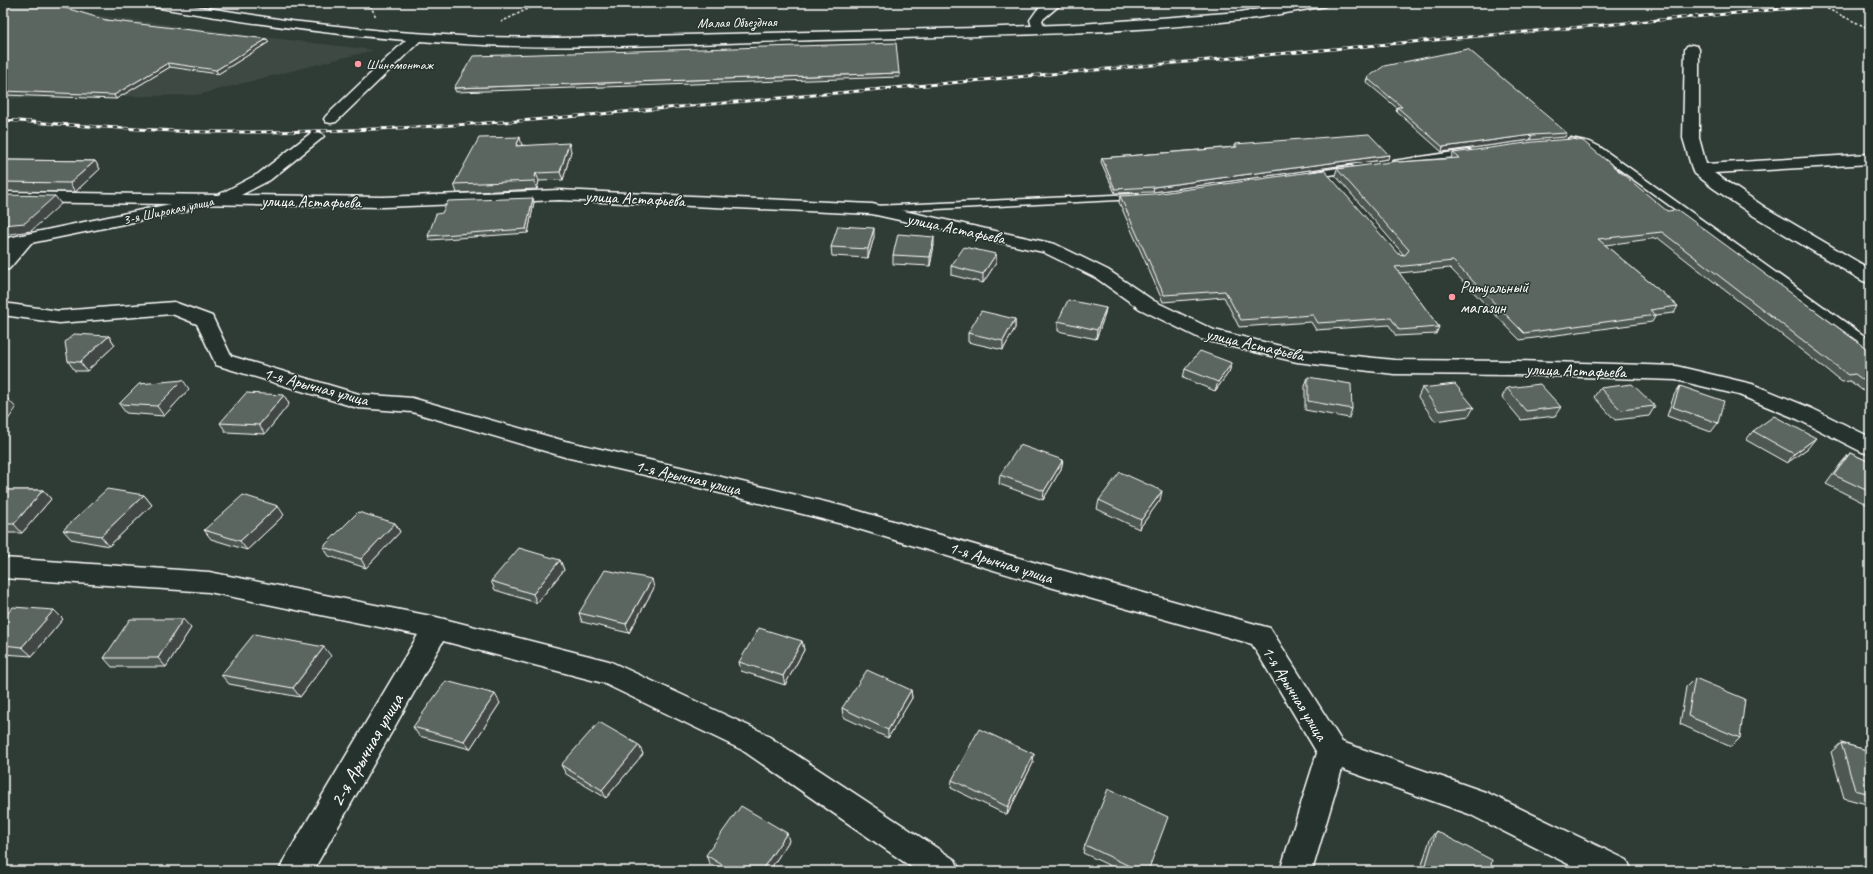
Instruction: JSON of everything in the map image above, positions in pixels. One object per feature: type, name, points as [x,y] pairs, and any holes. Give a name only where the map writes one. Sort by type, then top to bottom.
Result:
[{"type":"street","name":"Малая Объездная","points":[[154,3],[298,27],[418,37],[520,42],[1039,30],[1137,25],[1242,16],[1321,3]]},
{"type":"street","points":[[1039,30],[1036,20],[1041,13],[1056,3]]},
{"type":"street","points":[[331,119],[418,37]]},
{"type":"street","points":[[1692,49],[1691,138],[1699,169],[1719,186],[1760,212],[1870,277]]},
{"type":"street","name":"3-я Широкая улица","points":[[3,244],[24,241],[223,198],[264,177],[316,136]]},
{"type":"street","points":[[1699,169],[1867,161]]},
{"type":"street","name":"улица Астафьева","points":[[3,197],[223,198],[294,202],[383,202],[559,195],[872,209],[1049,248],[1102,274],[1146,305],[1208,335],[1297,356],[1394,367],[1517,368],[1676,373],[1744,389],[1805,414],[1870,446]]},
{"type":"street","points":[[3,265],[24,241]]},
{"type":"street","name":"1-я Арычная улица","points":[[3,309],[59,317],[174,308],[205,320],[223,360],[358,401],[412,405],[565,449],[680,475],[842,515],[1043,575],[1261,636],[1332,752],[1477,803],[1616,871]]},
{"type":"street","points":[[3,568],[209,582],[436,628],[609,673],[745,738],[944,871]]},
{"type":"street","name":"2-я Арычная улица","points":[[295,871],[436,628]]},
{"type":"street","name":"1-я Арычная улица","points":[[1296,871],[1332,752]]},
{"type":"lane","points":[[1560,142],[1578,142],[1597,149],[1870,345]]},
{"type":"lane","points":[[1381,165],[1475,152]]},
{"type":"lane","points":[[1302,176],[1357,169]]},
{"type":"lane","points":[[1326,173],[1336,184]]},
{"type":"lane","points":[[872,209],[1145,197]]},
{"type":"path","points":[[1816,3],[1870,29]]},
{"type":"shaded area","points":[[3,3],[49,3],[96,15],[374,50],[197,95],[3,99]]},
{"type":"building","points":[[3,3],[49,3],[106,20],[267,39],[216,70],[168,63],[114,95],[3,91]]},
{"type":"building","points":[[896,43],[899,73],[454,88],[473,56]]},
{"type":"building","points":[[1468,49],[1567,133],[1532,135],[1443,147],[1397,107],[1402,107],[1367,78],[1384,66]]},
{"type":"building","points":[[1369,134],[1389,155],[1154,187],[1115,189],[1102,158],[1237,147],[1235,144]]},
{"type":"building","points":[[520,137],[516,146],[569,143],[560,172],[536,173],[534,181],[454,184],[479,138]]},
{"type":"building","points":[[1572,139],[1583,141],[1667,211],[1678,210],[1870,351],[1870,385],[1855,374],[1848,375],[1662,232],[1598,239],[1678,306],[1650,310],[1656,315],[1524,333],[1453,261],[1395,267],[1439,327],[1399,330],[1391,318],[1318,323],[1313,315],[1241,320],[1225,291],[1164,295],[1120,196],[1154,194],[1324,170],[1398,254],[1405,255],[1409,250],[1337,169],[1398,161],[1459,158],[1453,153],[1533,142]]},
{"type":"building","points":[[3,160],[95,161],[70,183],[3,182]]},
{"type":"building","points":[[3,195],[55,196],[25,223],[3,225]]},
{"type":"building","points":[[533,198],[526,229],[428,236],[436,214],[442,213],[448,201]]},
{"type":"building","points":[[838,226],[874,228],[868,249],[831,247]]},
{"type":"building","points":[[898,234],[934,237],[930,257],[893,255]]},
{"type":"building","points":[[964,247],[996,254],[983,274],[951,266]]},
{"type":"building","points":[[1068,300],[1106,308],[1097,330],[1058,321]]},
{"type":"building","points":[[981,311],[1015,319],[1003,341],[968,333]]},
{"type":"building","points":[[74,334],[109,336],[80,362],[68,361],[65,342]]},
{"type":"building","points":[[1200,351],[1232,363],[1218,382],[1185,369]]},
{"type":"building","points":[[1308,377],[1351,384],[1352,409],[1308,401]]},
{"type":"building","points":[[183,380],[157,406],[119,404],[139,384]]},
{"type":"building","points":[[1455,384],[1474,407],[1439,411],[1422,388]]},
{"type":"building","points":[[1540,384],[1561,407],[1526,411],[1507,388]]},
{"type":"building","points":[[1632,384],[1655,406],[1621,410],[1600,388]]},
{"type":"building","points":[[1680,386],[1724,401],[1718,423],[1673,407]]},
{"type":"building","points":[[246,393],[284,395],[259,425],[220,423]]},
{"type":"building","points":[[3,399],[8,399],[3,406]]},
{"type":"building","points":[[1774,416],[1816,438],[1794,454],[1753,431]]},
{"type":"building","points":[[1020,445],[1063,460],[1044,491],[1000,475]]},
{"type":"building","points":[[1850,453],[1870,462],[1870,492],[1834,475]]},
{"type":"building","points":[[1120,472],[1162,491],[1141,520],[1099,500]]},
{"type":"building","points":[[107,489],[144,495],[101,536],[63,530]]},
{"type":"building","points":[[3,490],[43,490],[14,524],[3,524]]},
{"type":"building","points":[[243,495],[278,506],[240,541],[204,530]]},
{"type":"building","points":[[358,512],[395,523],[361,559],[323,547]]},
{"type":"building","points":[[519,548],[560,560],[533,594],[491,581]]},
{"type":"building","points":[[605,570],[652,579],[626,624],[579,613]]},
{"type":"building","points":[[13,607],[54,610],[22,647],[3,645],[3,619]]},
{"type":"building","points":[[130,619],[183,619],[158,658],[104,658]]},
{"type":"building","points":[[759,628],[802,641],[783,676],[739,662]]},
{"type":"building","points":[[254,634],[324,647],[293,688],[221,675]]},
{"type":"building","points":[[867,670],[911,690],[888,730],[842,708]]},
{"type":"building","points":[[1695,678],[1745,699],[1740,738],[1688,716]]},
{"type":"building","points":[[446,681],[495,694],[464,741],[413,727]]},
{"type":"building","points":[[599,722],[639,745],[602,790],[561,765]]},
{"type":"building","points":[[979,729],[1034,754],[1008,807],[952,780]]},
{"type":"building","points":[[1841,743],[1870,751],[1870,794],[1855,790]]},
{"type":"building","points":[[1108,789],[1168,817],[1148,871],[1140,871],[1085,845]]},
{"type":"building","points":[[741,806],[787,833],[761,871],[732,871],[706,855]]},
{"type":"building","points":[[1436,831],[1492,860],[1490,871],[1424,871]]},
{"type":"railway","points":[[3,120],[135,129],[215,132],[334,130],[493,123],[1851,3]]},
{"type":"place","name":"Шиномонтаж","points":[[358,64]]},
{"type":"place","name":"Ритуальный магазин","points":[[1452,297]]}]
